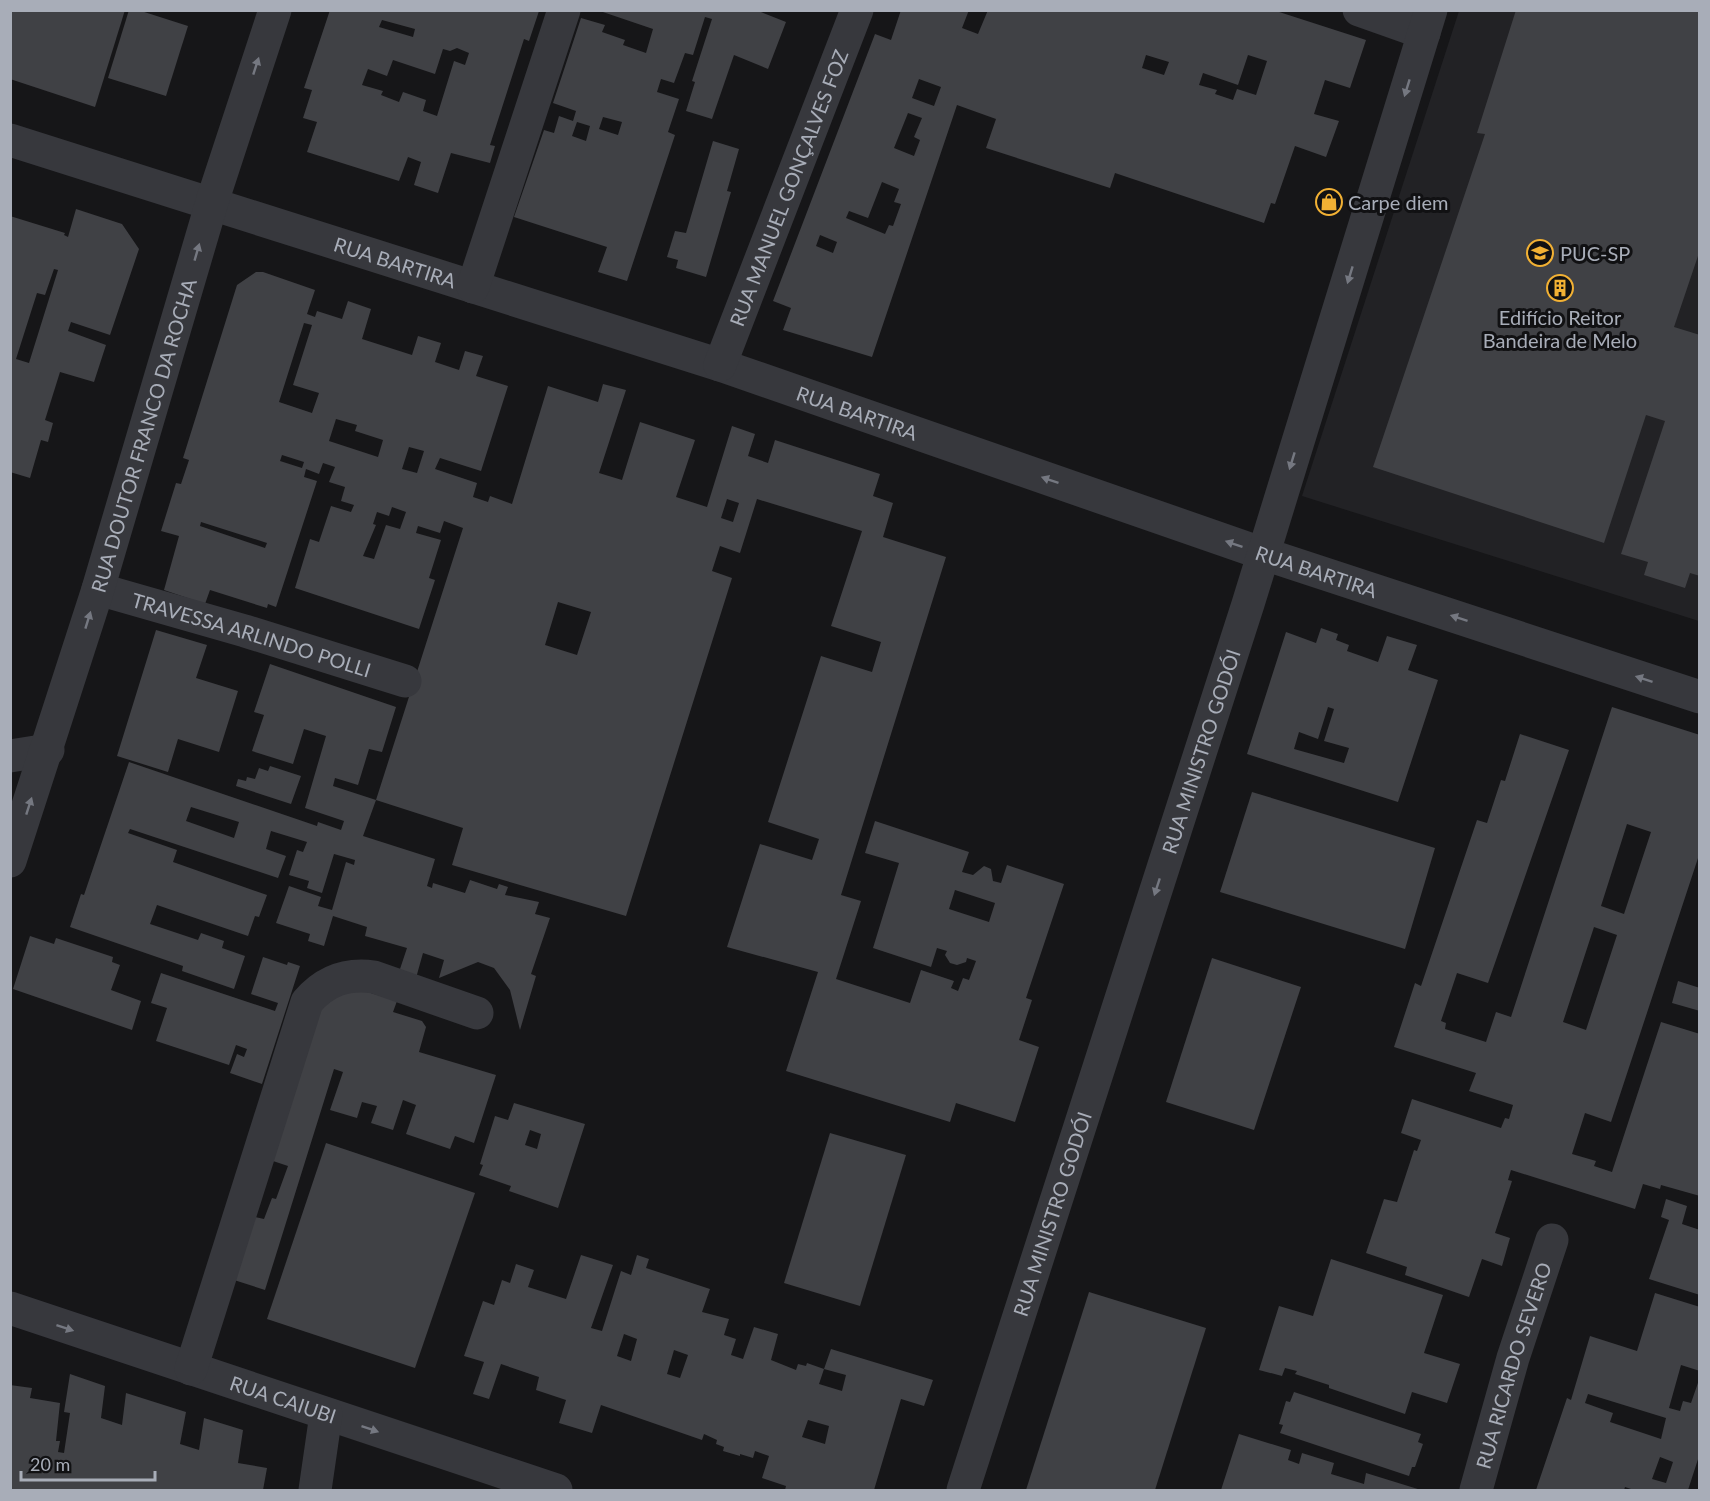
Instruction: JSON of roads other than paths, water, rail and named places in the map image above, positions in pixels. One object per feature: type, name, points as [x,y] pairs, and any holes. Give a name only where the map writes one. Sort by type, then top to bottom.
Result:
[{"type":"street","name":"RUA DOUTOR FRANCO DA ROCHA","points":[[10,861],[48,750],[212,202],[275,10]]},
{"type":"street","points":[[473,287],[564,10]]},
{"type":"street","name":"RUA MANUEL GONÇALVES FOZ","points":[[720,365],[857,10]]},
{"type":"street","points":[[1359,10],[1428,22]]},
{"type":"street","name":"RUA MINISTRO GODÓI","points":[[963,1491],[1264,554],[1428,22]]},
{"type":"street","name":"RUA BARTIRA","points":[[10,140],[212,202],[720,365],[1264,554],[1700,697]]},
{"type":"street","name":"TRAVESSA ARLINDO POLLI","points":[[98,589],[245,630],[405,681]]},
{"type":"street","points":[[10,756],[48,750]]},
{"type":"street","points":[[190,1369],[307,1002],[317,990],[330,982],[358,975],[374,977],[477,1013]]},
{"type":"street","name":"RUA RICARDO SEVERO","points":[[1476,1491],[1514,1358],[1552,1240]]},
{"type":"street","name":"RUA CAIUBI","points":[[10,1308],[556,1491]]},
{"type":"street","points":[[315,1491],[326,1414]]},
{"type":"place","name":"Carpe diem","points":[[1329,202]]},
{"type":"place","name":"PUC-SP","points":[[1540,253]]},
{"type":"place","name":"Edifício Reitor Bandeira de Melo","points":[[1560,288]]}]
